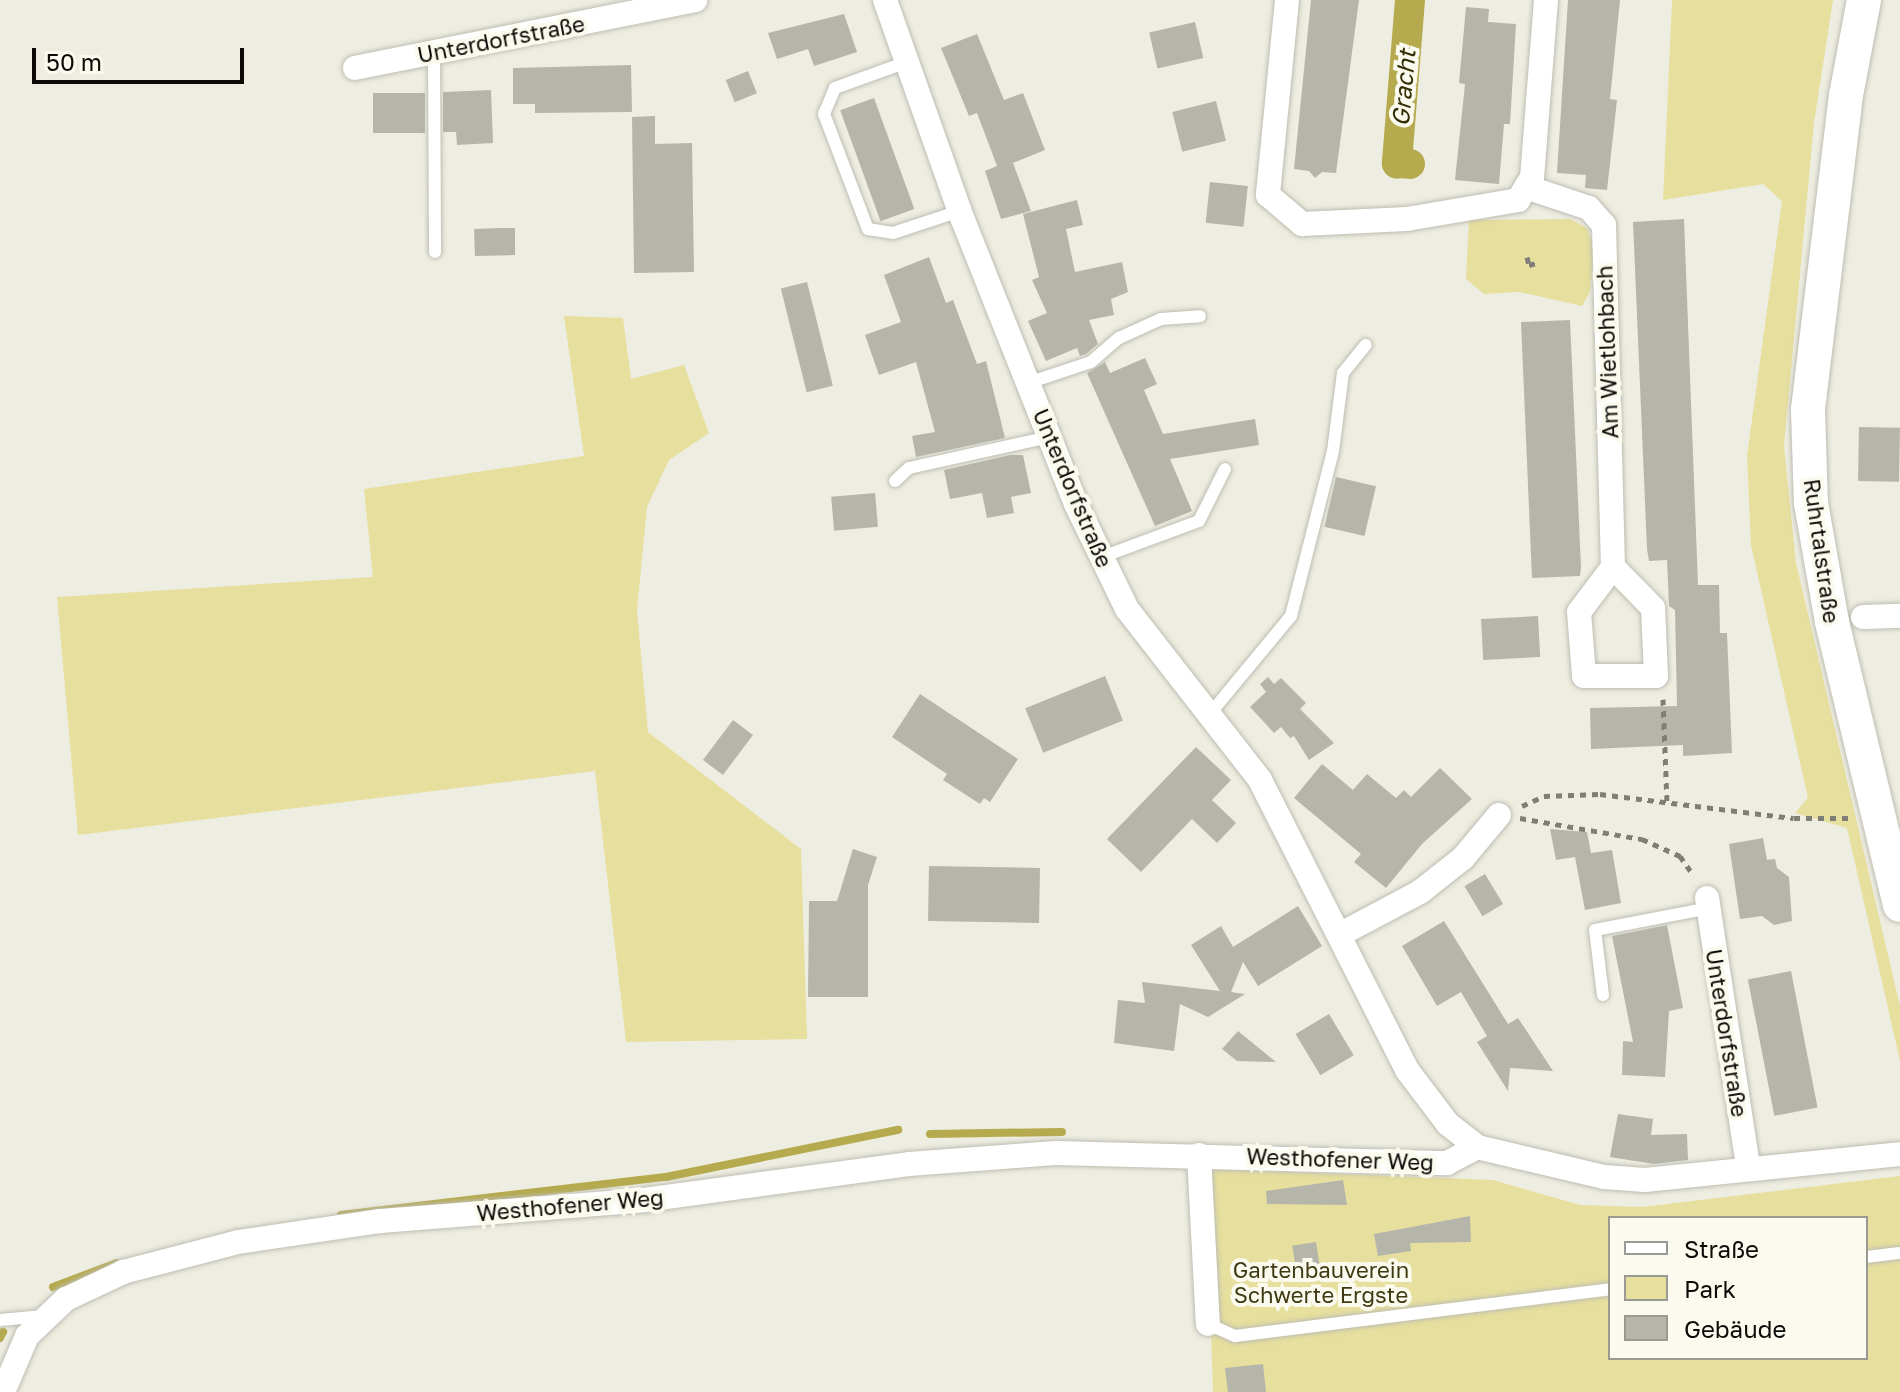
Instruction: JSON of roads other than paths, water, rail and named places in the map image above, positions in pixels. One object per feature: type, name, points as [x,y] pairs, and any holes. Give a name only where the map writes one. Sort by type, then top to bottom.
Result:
[{"type":"main road","name":"Ruhrtalstraße","points":[[1864,0],[1846,95],[1808,410],[1811,503],[1877,817],[1900,905]]},
{"type":"street","name":"Unterdorfstraße","points":[[355,68],[695,0]]},
{"type":"street","name":"Unterdorfstraße","points":[[885,0],[960,211],[1049,437],[1127,609],[1260,780],[1407,1070],[1448,1124],[1477,1147],[1631,1179],[1900,1154]]},
{"type":"street","points":[[1287,0],[1268,195],[1302,224],[1407,219],[1505,205],[1518,200],[1532,178],[1546,0]]},
{"type":"street","name":"Am Wietlohbach","points":[[1526,187],[1589,208],[1604,225],[1613,567]]},
{"type":"street","points":[[1613,567],[1653,608],[1656,676],[1584,676],[1579,612],[1613,567]]},
{"type":"street","points":[[1863,617],[1900,616]]},
{"type":"street","points":[[1339,935],[1420,892],[1463,858],[1499,815]]},
{"type":"street","name":"Unterdorfstraße","points":[[1708,903],[1748,1167]]},
{"type":"street","name":"Westhofener Weg","points":[[3,1392],[27,1336],[44,1316],[123,1272],[238,1242],[380,1221],[644,1200],[909,1164],[1056,1153],[1447,1163],[1477,1147]]},
{"type":"street","points":[[1199,1155],[1208,1324]]},
{"type":"lane","points":[[434,52],[435,252]]},
{"type":"lane","points":[[907,62],[835,88],[824,114],[868,229],[893,233],[960,211]]},
{"type":"lane","points":[[1028,383],[1091,362],[1119,338],[1161,319],[1200,316]]},
{"type":"lane","points":[[1209,715],[1291,616],[1333,451],[1343,373],[1366,345]]},
{"type":"lane","points":[[895,481],[909,468],[1049,437]]},
{"type":"lane","points":[[1102,557],[1199,521],[1225,469]]},
{"type":"lane","points":[[1603,995],[1595,930],[1708,903]]},
{"type":"lane","points":[[1868,1257],[1900,1253]]},
{"type":"lane","points":[[1208,1324],[1235,1336],[1608,1289]]},
{"type":"lane","points":[[0,1320],[44,1316]]},
{"type":"waterway","name":"Gracht","points":[[1410,0],[1397,163],[1410,164]]},
{"type":"waterway","points":[[341,1215],[666,1177],[898,1130]]},
{"type":"waterway","points":[[930,1134],[1062,1132]]},
{"type":"waterway","points":[[53,1287],[117,1263]]},
{"type":"waterway","points":[[0,1338],[3,1332]]},
{"type":"park label","name":"Gartenbauverein Schwerte Ergste","points":[[1321,1282]]}]
